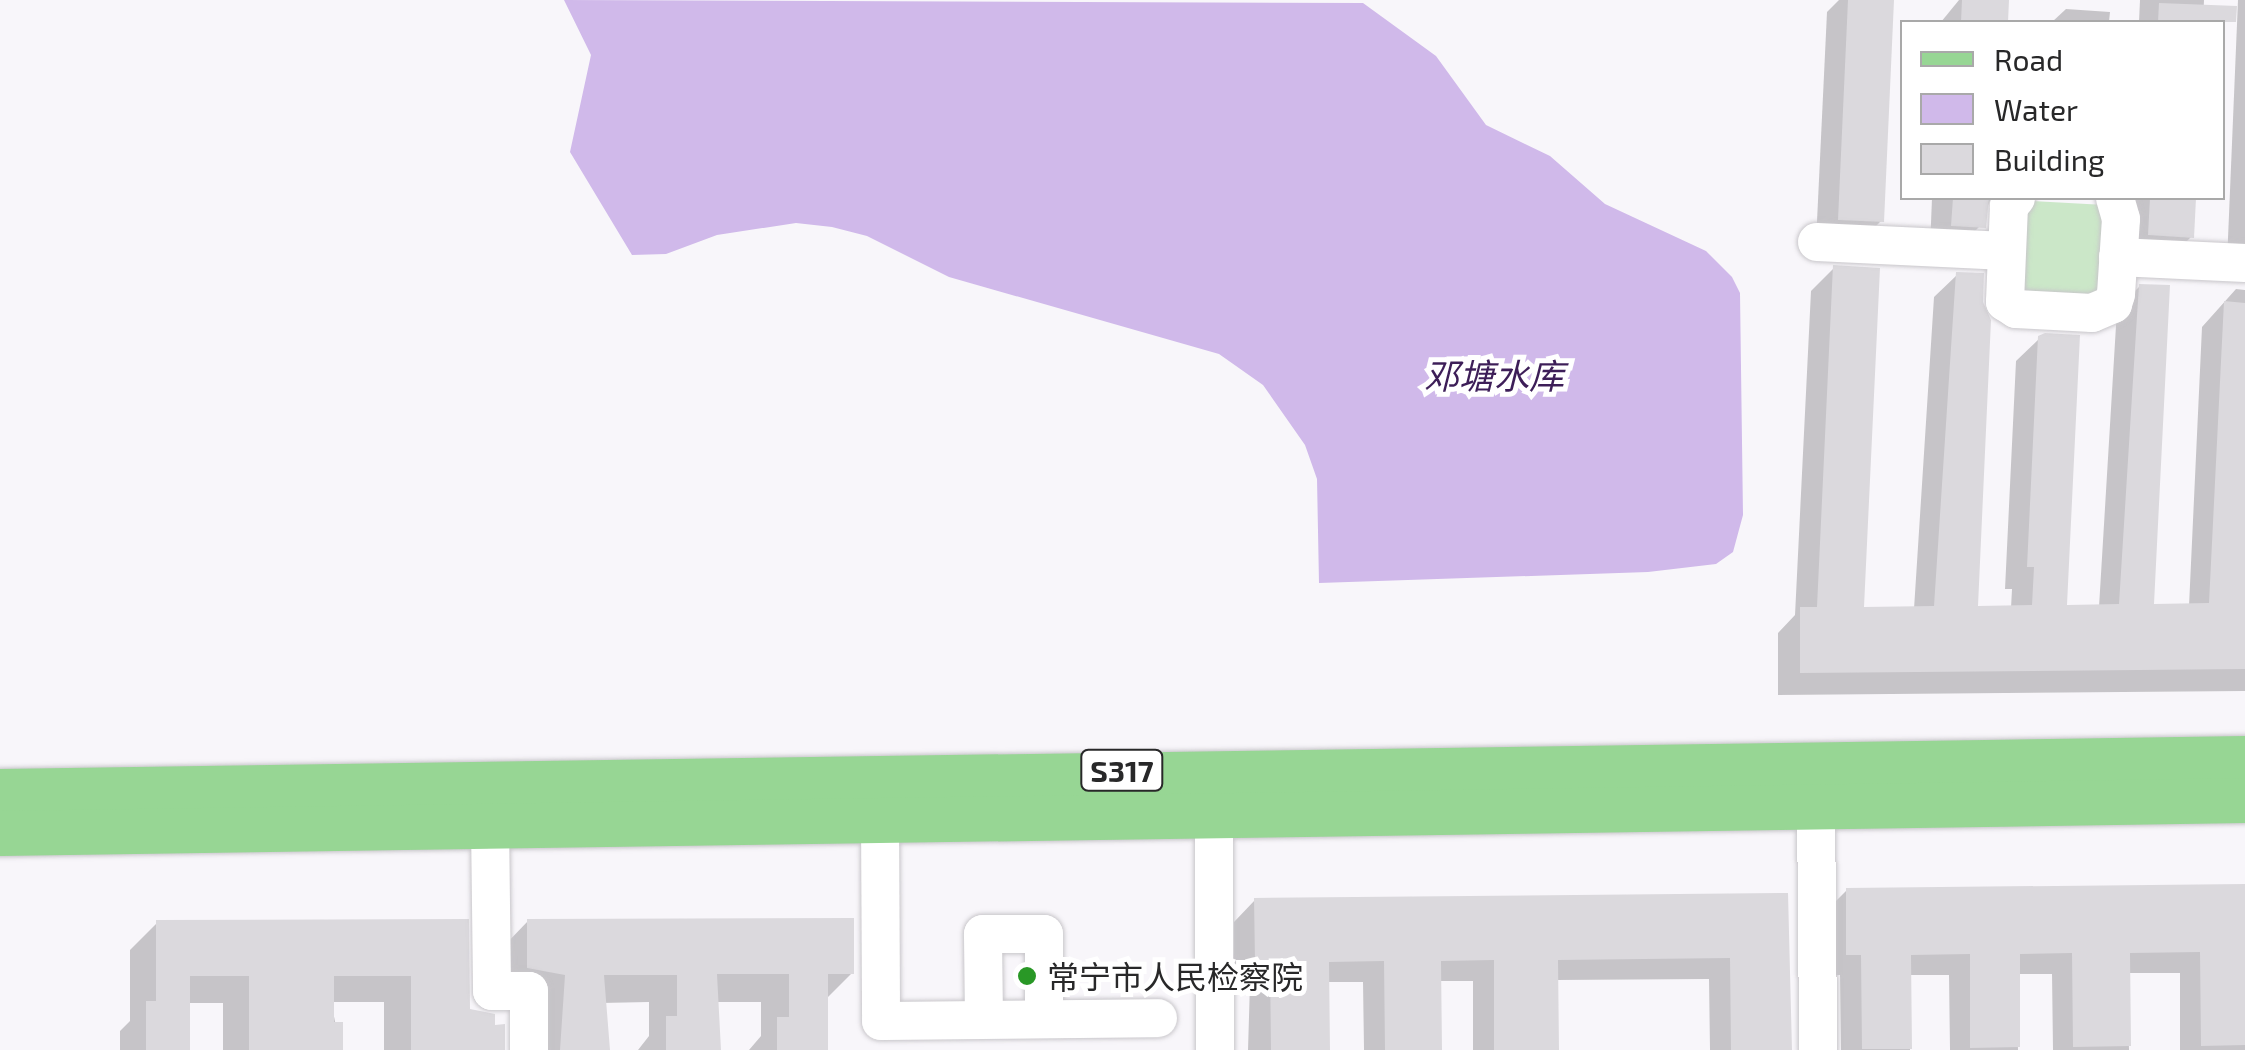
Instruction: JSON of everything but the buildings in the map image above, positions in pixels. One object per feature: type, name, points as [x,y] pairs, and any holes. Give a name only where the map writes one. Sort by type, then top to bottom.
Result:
[{"type":"main road","name":"S317","points":[[0,792],[2245,758]]},
{"type":"main road","name":"S317","points":[[0,833],[1214,811],[2245,800]]},
{"type":"street","points":[[2014,200],[2009,206],[2005,302],[2016,309],[2092,313],[2113,304],[2118,256],[2116,200]]},
{"type":"street","points":[[1817,242],[2006,251]]},
{"type":"street","points":[[2118,256],[2245,263]]},
{"type":"street","points":[[1816,804],[1818,1050]]},
{"type":"street","points":[[1214,811],[1214,1050]]},
{"type":"street","points":[[880,816],[881,1021],[1158,1018]]},
{"type":"street","points":[[490,824],[492,992],[529,992],[529,1050]]},
{"type":"street","points":[[984,1019],[983,934],[1044,934],[1044,1018]]},
{"type":"green space","points":[[2030,201],[2105,205],[2102,296],[2020,297],[2022,211]]},
{"type":"water","name":"邓塘水库","points":[[564,0],[1363,3],[1436,56],[1486,125],[1550,156],[1605,204],[1706,251],[1732,277],[1740,293],[1743,515],[1733,552],[1716,564],[1648,572],[1319,583],[1317,479],[1305,445],[1263,385],[1219,354],[949,277],[867,236],[832,227],[796,223],[717,235],[666,254],[632,255],[570,152],[591,55]]},
{"type":"place","name":"常宁市人民检察院","points":[[1027,976]]}]
